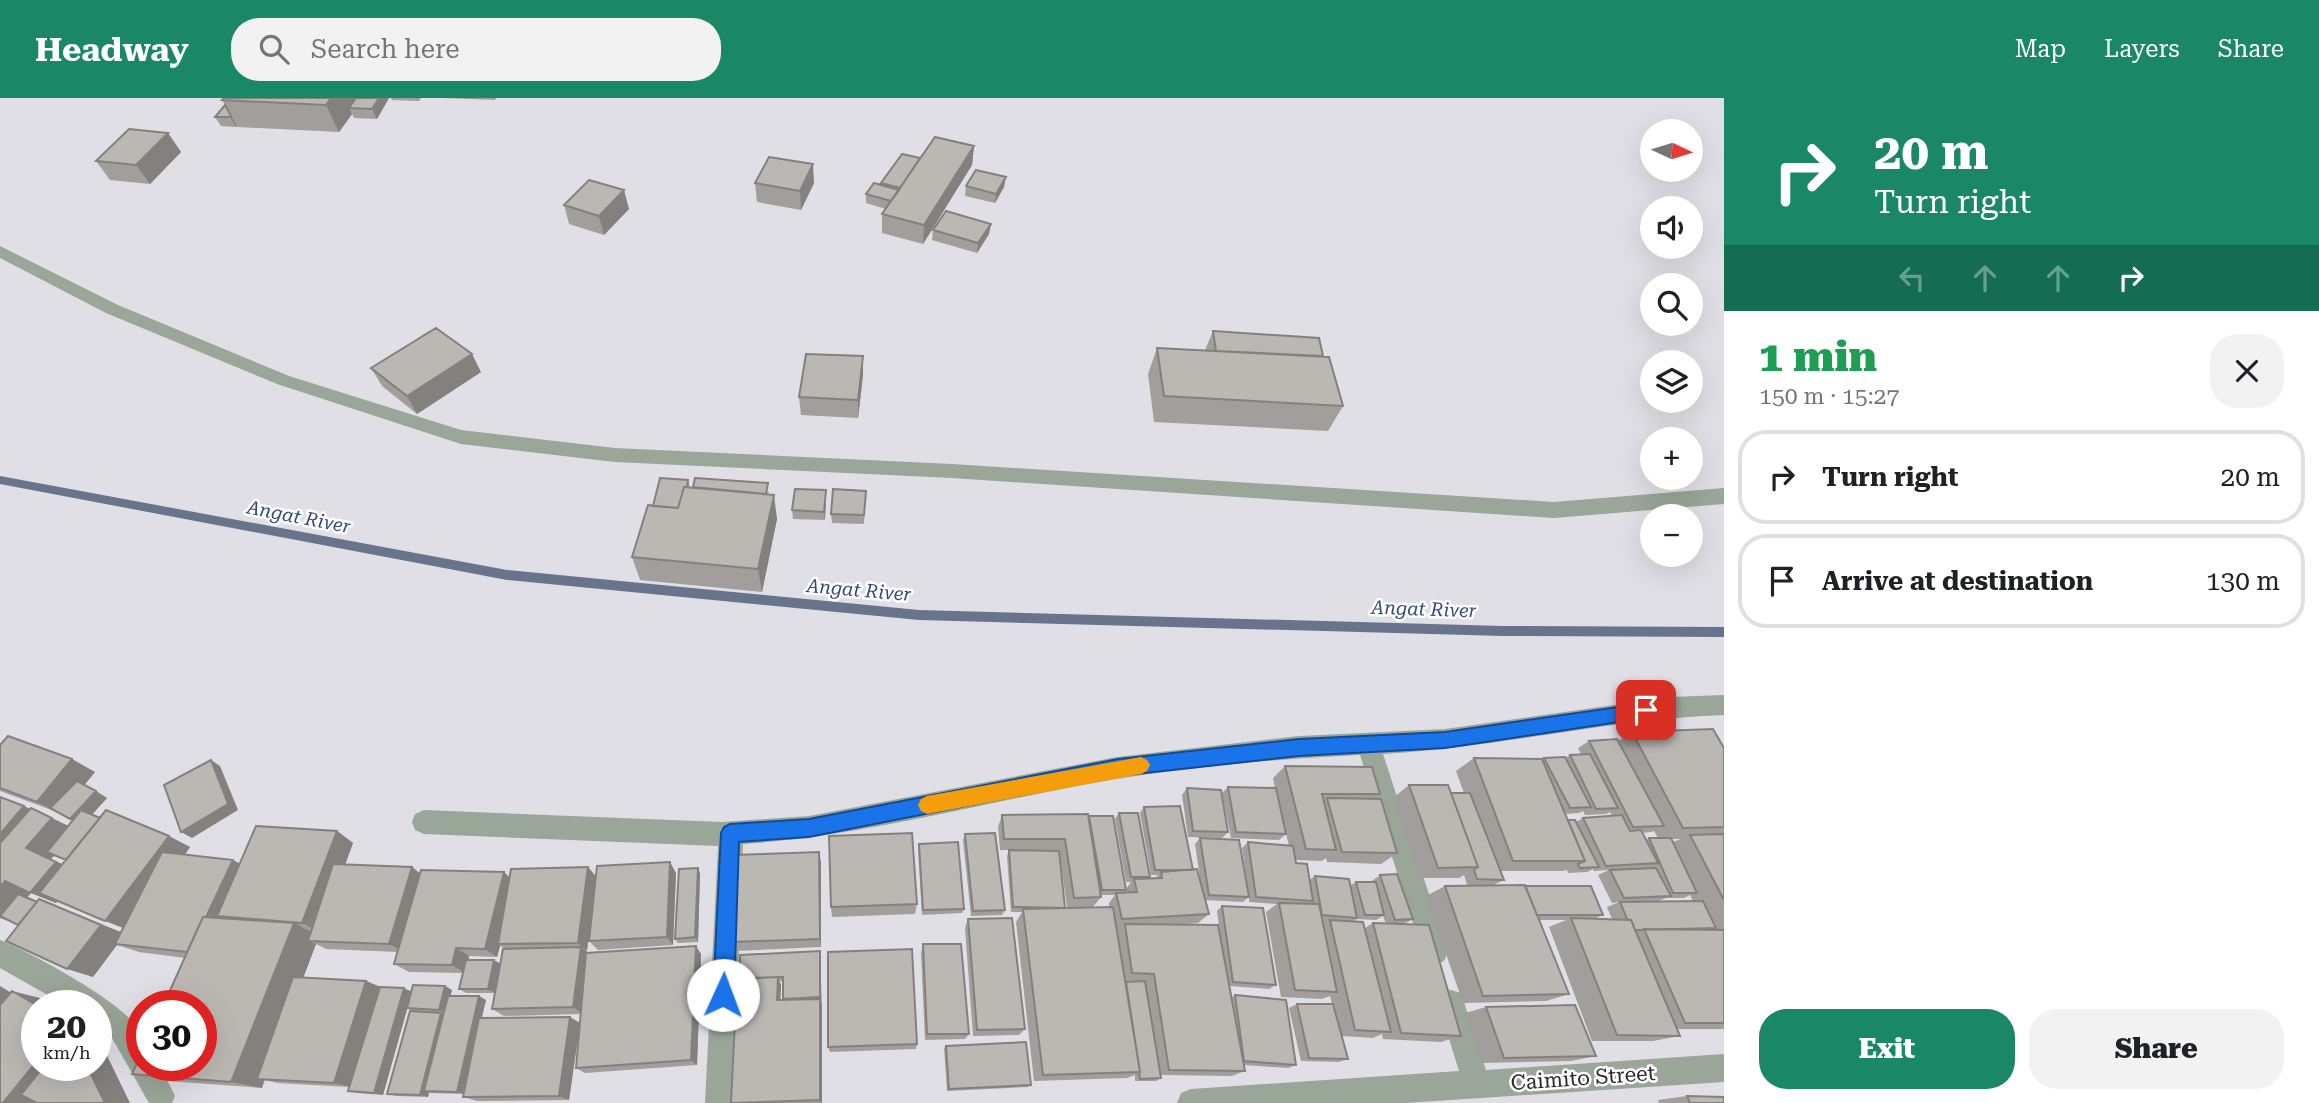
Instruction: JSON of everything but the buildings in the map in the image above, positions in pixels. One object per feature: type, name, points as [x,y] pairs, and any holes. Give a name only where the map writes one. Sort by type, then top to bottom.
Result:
[{"type":"street","points":[[0,251],[112,309],[271,375],[370,410],[461,437],[615,455],[953,471],[1554,510],[1724,496]]},
{"type":"street","points":[[424,822],[730,833],[809,828],[1118,768],[1299,747],[1445,740],[1670,706],[1724,705]]},
{"type":"street","points":[[1368,744],[1496,1091]]},
{"type":"street","points":[[719,1103],[730,833]]},
{"type":"street","points":[[0,953],[63,990]]},
{"type":"street","points":[[112,1021],[126,1035]]},
{"type":"street","name":"Caimito Street","points":[[1191,1103],[1496,1091],[1724,1068]]},
{"type":"street","points":[[153,1081],[164,1101]]},
{"type":"waterway","name":"Angat River","points":[[0,480],[507,575],[919,615],[1503,631],[1724,632]]},
{"type":"slow traffic","points":[[927,805],[1141,765]]},
{"type":"route","points":[[723,995],[730,833],[809,828],[1118,768],[1240,756],[1299,747],[1445,740],[1646,710]]}]
